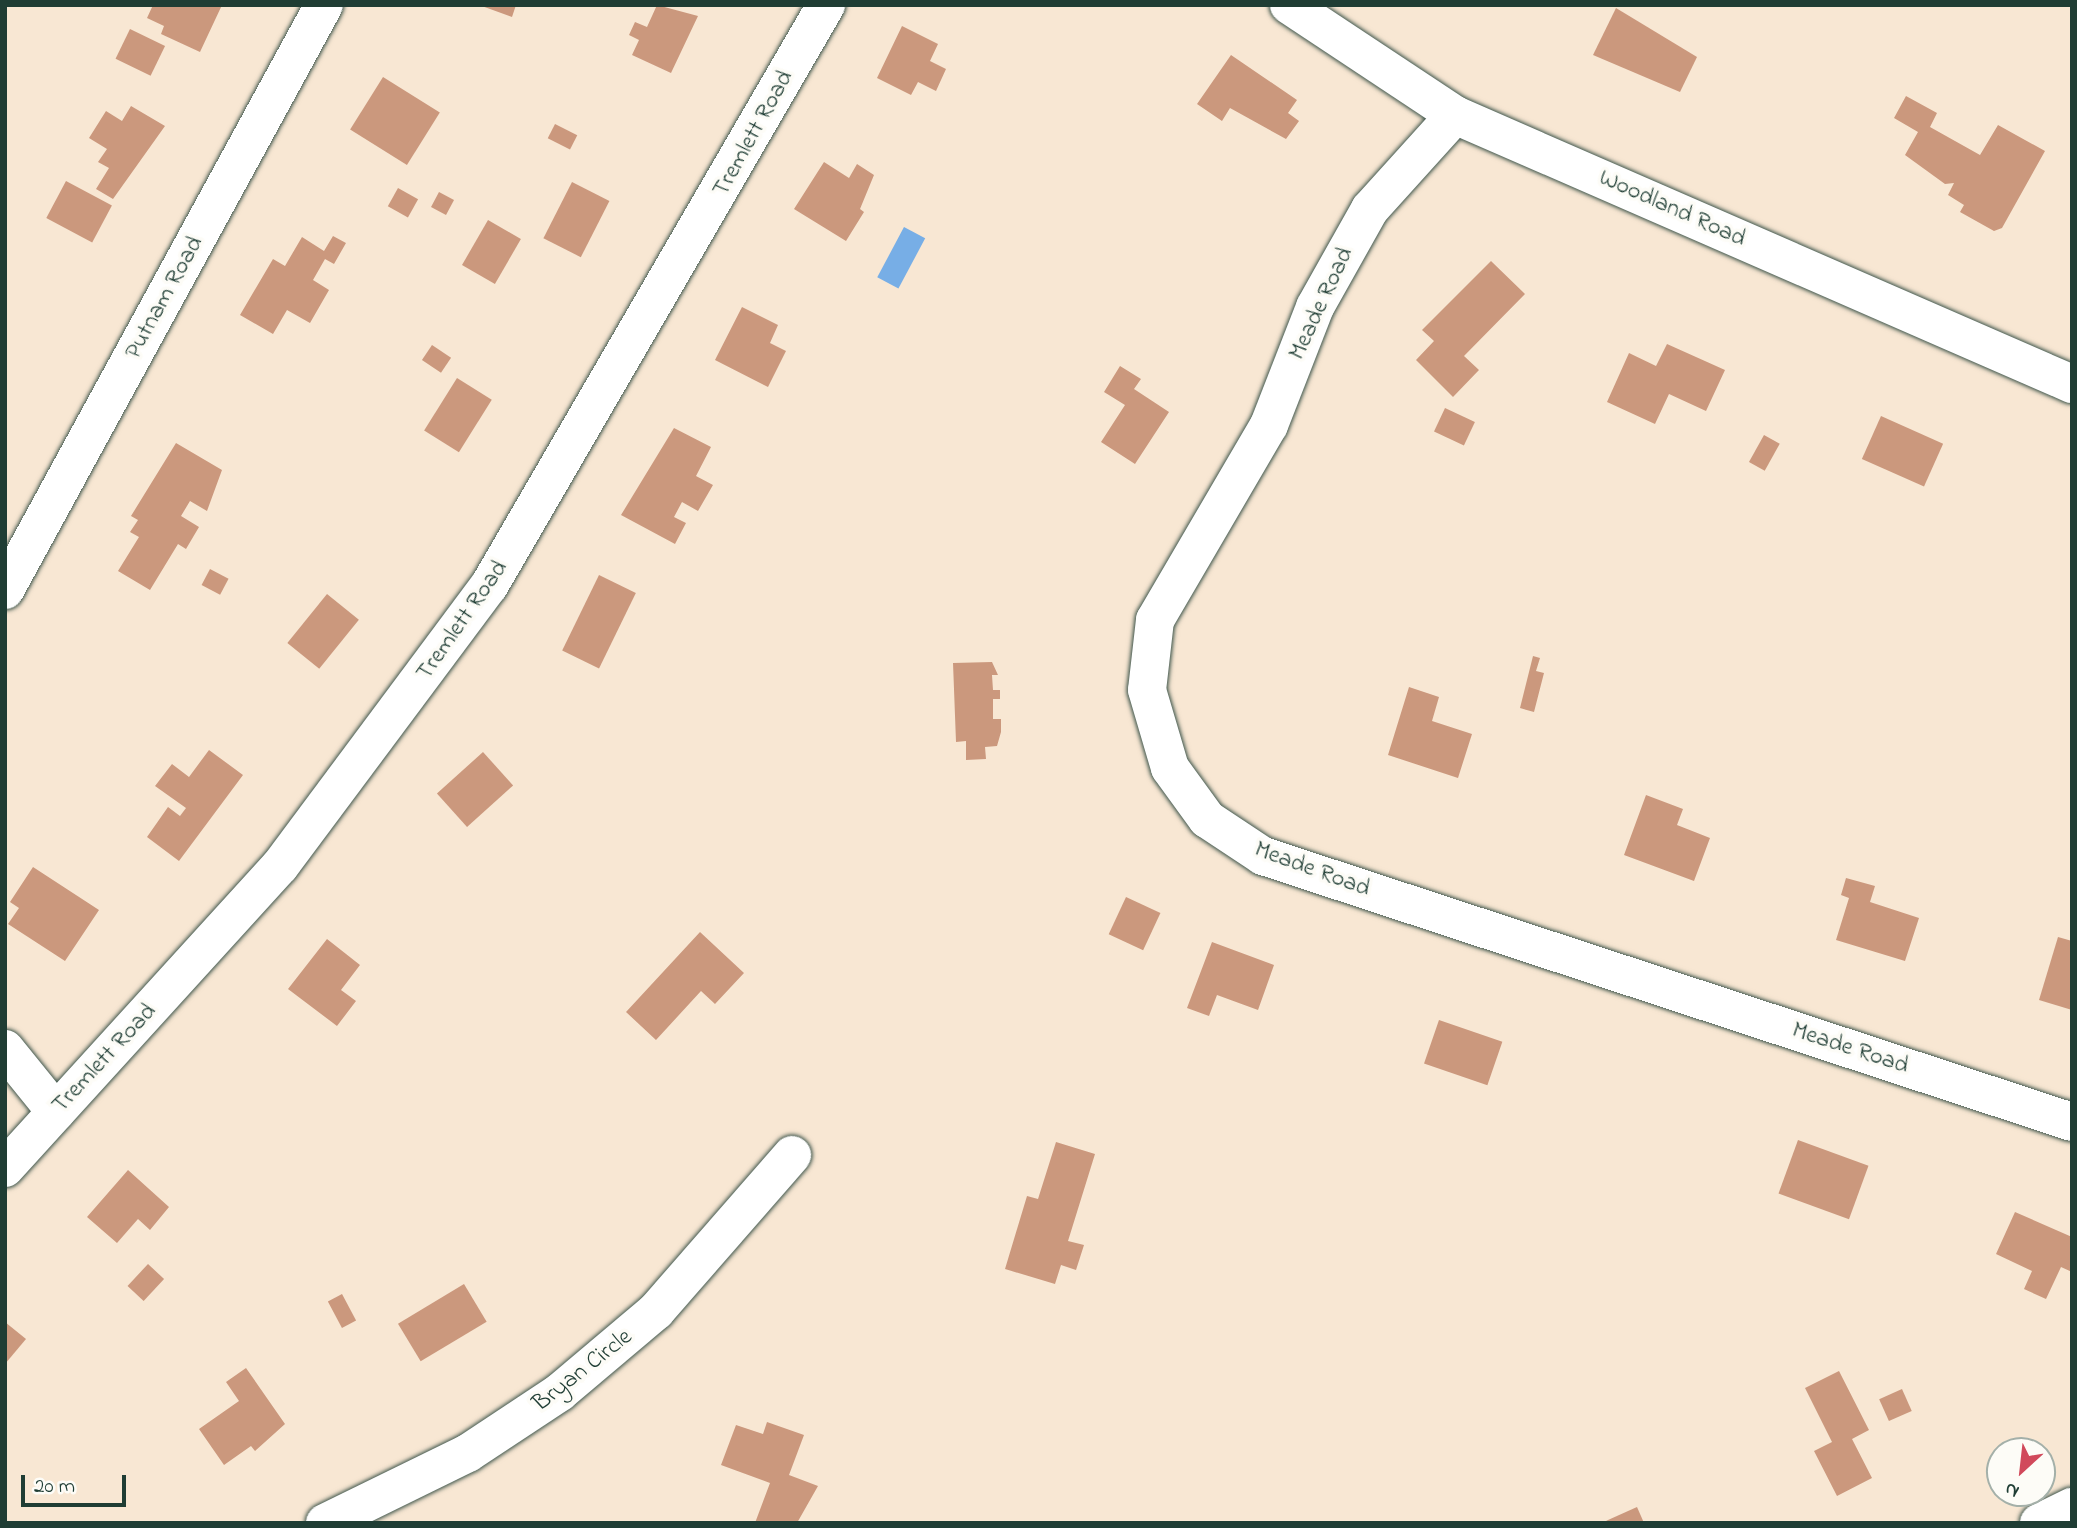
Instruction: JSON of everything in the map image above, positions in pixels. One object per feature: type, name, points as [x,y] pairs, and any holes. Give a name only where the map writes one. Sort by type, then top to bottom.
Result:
[{"type":"street","name":"Putnam Road","points":[[5,590],[324,5]]},
{"type":"street","name":"Tremlett Road","points":[[5,1168],[281,866],[489,586],[826,5]]},
{"type":"street","name":"Woodland Road","points":[[1289,5],[1455,115],[2072,384]]},
{"type":"street","name":"Meade Road","points":[[1455,115],[1370,209],[1315,307],[1269,425],[1155,620],[1147,690],[1170,768],[1207,819],[1263,856],[2072,1122]]},
{"type":"street","points":[[5,1049],[56,1112]]},
{"type":"street","name":"Bryan Circle","points":[[324,1523],[468,1453],[560,1392],[656,1311],[792,1155]]},
{"type":"street","points":[[2039,1523],[2072,1507]]},
{"type":"water","points":[[904,227],[925,238],[898,289],[877,277]]},
{"type":"building","points":[[153,5],[222,5],[200,52],[161,34],[164,26],[147,18]]},
{"type":"building","points":[[479,5],[516,5],[512,17]]},
{"type":"building","points":[[657,5],[698,16],[671,73],[632,55],[639,40],[629,35],[635,22],[647,27]]},
{"type":"building","points":[[1616,8],[1697,57],[1680,92],[1593,55]]},
{"type":"building","points":[[902,26],[938,44],[930,61],[946,69],[936,91],[918,82],[911,95],[877,78]]},
{"type":"building","points":[[130,29],[165,46],[151,76],[116,59]]},
{"type":"building","points":[[1231,55],[1297,100],[1288,113],[1299,121],[1286,139],[1230,108],[1222,121],[1197,104]]},
{"type":"building","points":[[383,77],[440,113],[407,165],[350,130]]},
{"type":"building","points":[[1906,96],[1937,113],[1930,127],[1980,155],[1998,125],[2045,151],[2002,228],[1994,231],[1960,212],[1964,205],[1948,195],[1954,183],[1945,184],[1905,155],[1918,132],[1894,118]]},
{"type":"building","points":[[131,106],[165,126],[113,199],[96,189],[109,168],[98,162],[107,149],[89,138],[106,111],[122,121]]},
{"type":"building","points":[[555,124],[577,135],[570,150],[548,138]]},
{"type":"building","points":[[824,162],[849,178],[857,164],[874,175],[860,209],[864,212],[846,241],[794,209]]},
{"type":"building","points":[[66,181],[112,205],[92,242],[46,218]]},
{"type":"building","points":[[572,182],[609,201],[581,257],[543,238]]},
{"type":"building","points":[[398,188],[418,199],[408,218],[388,206]]},
{"type":"building","points":[[439,192],[454,200],[446,215],[431,207]]},
{"type":"building","points":[[488,220],[521,239],[495,284],[462,265]]},
{"type":"building","points":[[333,236],[346,243],[334,264],[325,259],[313,280],[329,290],[310,323],[287,310],[273,334],[240,315],[273,259],[285,266],[302,237],[324,251]]},
{"type":"building","points":[[1491,261],[1525,294],[1464,356],[1479,370],[1453,397],[1416,360],[1434,341],[1422,330]]},
{"type":"building","points":[[742,307],[778,325],[770,343],[786,351],[768,387],[715,360]]},
{"type":"building","points":[[1667,344],[1725,370],[1706,411],[1669,394],[1655,424],[1607,402],[1629,353],[1656,366]]},
{"type":"building","points":[[432,345],[451,358],[441,373],[422,360]]},
{"type":"building","points":[[1120,366],[1141,379],[1134,389],[1169,412],[1135,464],[1101,442],[1125,405],[1104,392]]},
{"type":"building","points":[[457,378],[492,400],[459,452],[424,431]]},
{"type":"building","points":[[1445,408],[1475,422],[1464,446],[1434,432]]},
{"type":"building","points":[[1881,416],[1943,444],[1924,487],[1862,459]]},
{"type":"building","points":[[674,428],[711,447],[696,476],[713,485],[698,511],[682,502],[674,517],[686,523],[675,544],[621,515]]},
{"type":"building","points":[[1764,435],[1780,444],[1765,471],[1749,462]]},
{"type":"building","points":[[176,443],[222,470],[207,511],[190,501],[181,516],[199,527],[186,549],[178,544],[150,590],[118,571],[139,537],[130,532],[138,520],[131,516]]},
{"type":"building","points":[[210,569],[229,579],[220,595],[202,585]]},
{"type":"building","points":[[599,575],[636,593],[599,668],[562,650]]},
{"type":"building","points":[[327,594],[359,620],[319,669],[287,643]]},
{"type":"building","points":[[1533,656],[1540,658],[1536,671],[1544,673],[1534,712],[1520,708]]},
{"type":"building","points":[[992,662],[998,675],[992,675],[993,690],[1000,690],[1000,699],[993,699],[993,719],[1001,719],[1001,732],[997,746],[985,747],[986,759],[966,760],[966,741],[956,742],[953,663]]},
{"type":"building","points":[[1409,687],[1439,697],[1432,721],[1472,734],[1458,778],[1388,755]]},
{"type":"building","points":[[209,750],[243,775],[179,861],[147,837],[168,807],[180,816],[186,808],[155,786],[172,764],[189,777]]},
{"type":"building","points":[[483,752],[513,785],[467,827],[437,793]]},
{"type":"building","points":[[1646,795],[1683,809],[1677,825],[1710,838],[1694,881],[1624,855]]},
{"type":"building","points":[[33,867],[99,910],[65,961],[8,924],[19,908],[10,902]]},
{"type":"building","points":[[1846,878],[1875,886],[1870,902],[1919,918],[1905,961],[1836,940],[1849,898],[1841,895]]},
{"type":"building","points":[[1126,897],[1160,913],[1143,950],[1109,934]]},
{"type":"building","points":[[700,932],[744,973],[715,1004],[701,991],[656,1040],[626,1012]]},
{"type":"building","points":[[2058,937],[2072,941],[2072,1010],[2039,1000]]},
{"type":"building","points":[[327,939],[360,965],[341,990],[356,1001],[337,1026],[288,989]]},
{"type":"building","points":[[1212,942],[1274,965],[1258,1010],[1217,995],[1209,1016],[1187,1008]]},
{"type":"building","points":[[1439,1020],[1502,1042],[1487,1085],[1424,1063]]},
{"type":"building","points":[[1798,1140],[1868,1166],[1849,1219],[1779,1194]]},
{"type":"building","points":[[1056,1142],[1095,1154],[1068,1241],[1084,1245],[1076,1270],[1061,1265],[1055,1284],[1005,1269],[1027,1196],[1038,1199]]},
{"type":"building","points":[[128,1170],[169,1207],[150,1230],[138,1219],[117,1243],[87,1217]]},
{"type":"building","points":[[2015,1212],[2072,1237],[2072,1272],[2061,1267],[2046,1299],[2024,1289],[2032,1271],[1996,1254]]},
{"type":"building","points":[[148,1264],[164,1279],[144,1301],[128,1286]]},
{"type":"building","points":[[464,1284],[487,1322],[421,1361],[398,1324]]},
{"type":"building","points":[[342,1294],[356,1320],[342,1328],[328,1302]]},
{"type":"building","points":[[5,1322],[26,1339],[5,1364]]},
{"type":"building","points":[[246,1368],[285,1424],[255,1451],[251,1446],[224,1465],[199,1429],[239,1401],[226,1382]]},
{"type":"building","points":[[1839,1371],[1869,1430],[1852,1439],[1872,1478],[1837,1496],[1814,1451],[1832,1442],[1805,1388]]},
{"type":"building","points":[[1902,1389],[1912,1411],[1889,1421],[1879,1399]]},
{"type":"building","points":[[767,1422],[804,1435],[789,1475],[818,1486],[797,1523],[755,1523],[770,1483],[721,1465],[736,1425],[763,1434]]},
{"type":"building","points":[[1637,1507],[1644,1523],[1602,1523],[1608,1520]]}]
